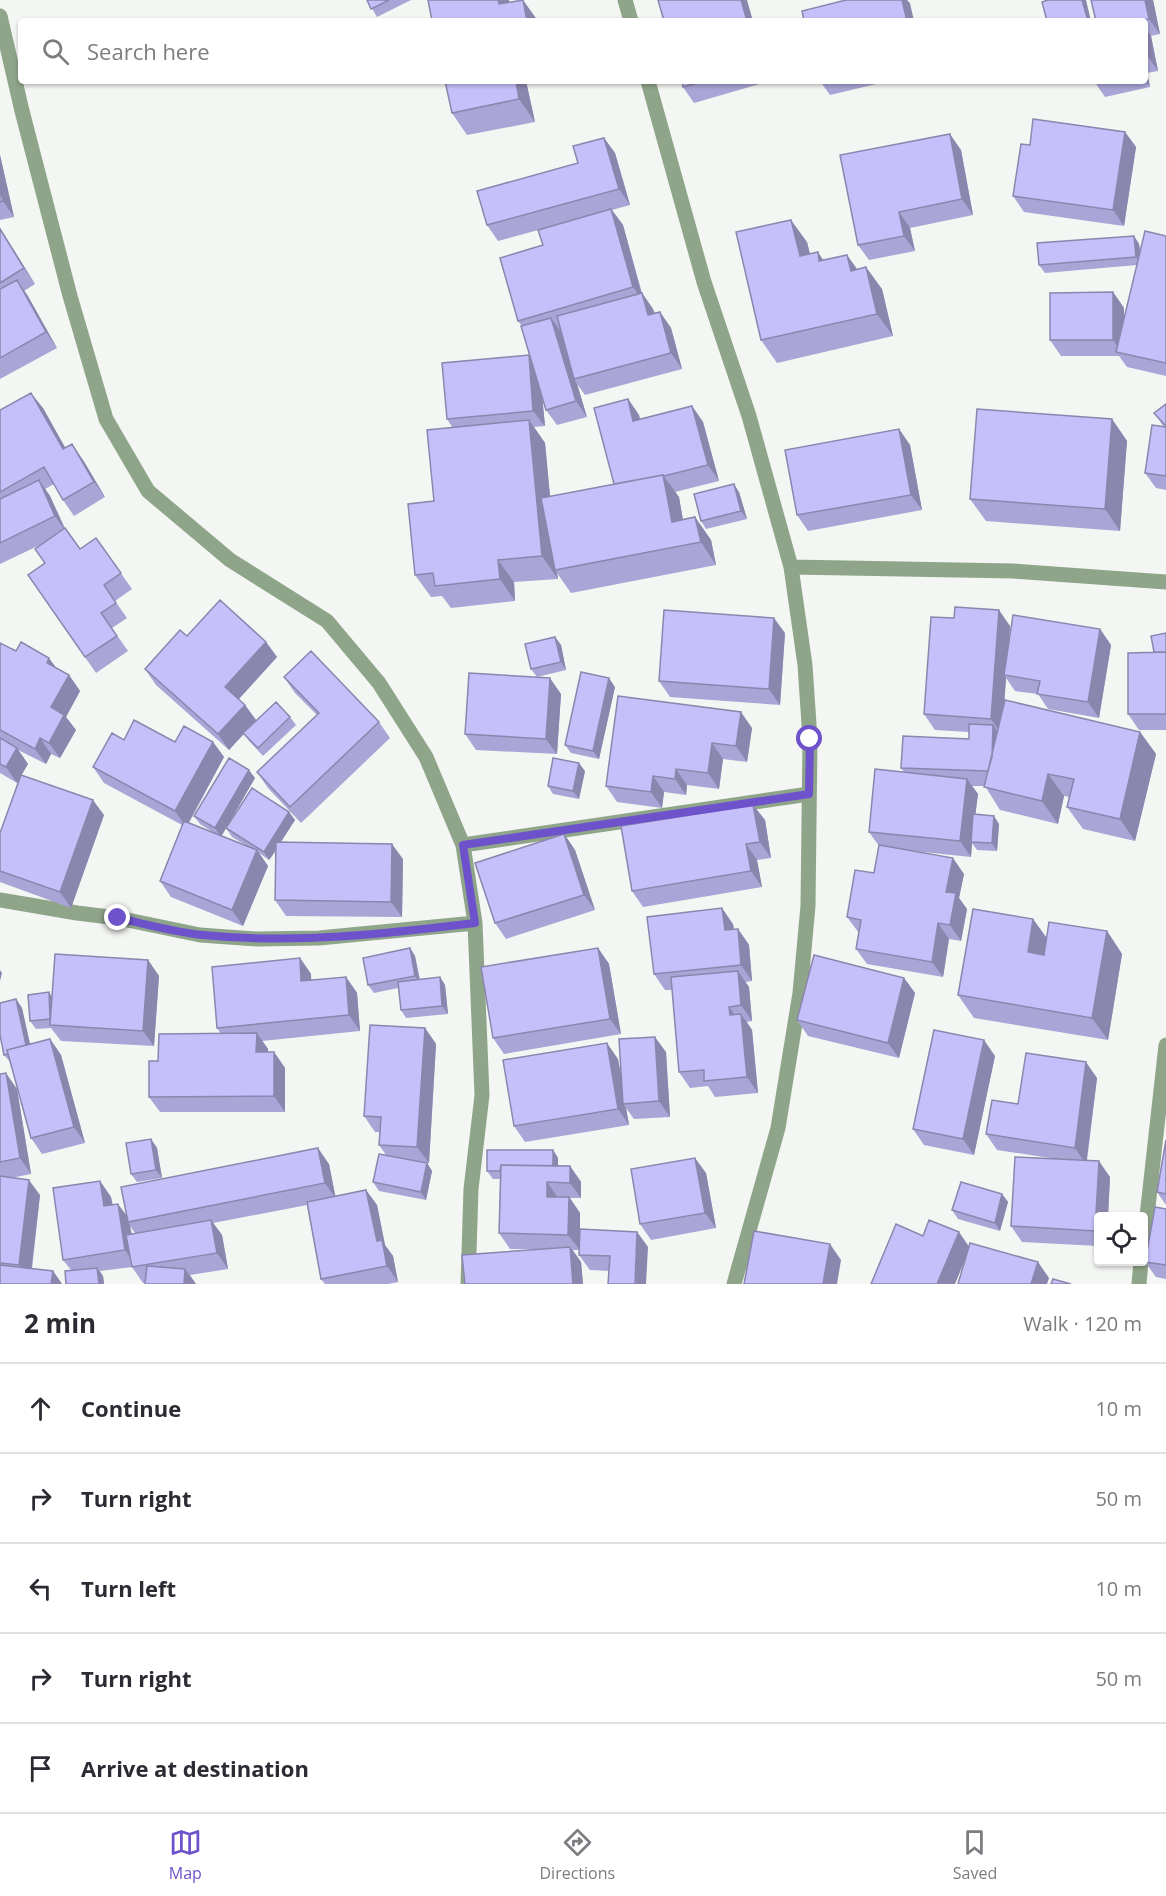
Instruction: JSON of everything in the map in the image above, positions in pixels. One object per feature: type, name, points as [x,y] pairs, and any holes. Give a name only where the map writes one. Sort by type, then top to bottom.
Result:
[{"type":"street","points":[[625,0],[630,18]]},
{"type":"street","points":[[0,15],[25,123],[70,296],[106,419],[148,491],[230,560],[327,621],[379,683],[426,757],[463,845],[475,923],[482,1095],[471,1190],[468,1284]]},
{"type":"street","points":[[649,84],[704,282],[749,416],[791,567],[805,665],[810,739],[808,906],[800,993],[778,1128],[734,1284]]},
{"type":"street","points":[[791,567],[1013,571],[1166,582]]},
{"type":"street","points":[[463,845],[809,794]]},
{"type":"street","points":[[0,900],[77,914],[118,918],[200,935],[257,939],[319,938],[475,923]]},
{"type":"street","points":[[1147,1212],[1166,1045]]},
{"type":"street","points":[[1139,1284],[1141,1266]]},
{"type":"building","points":[[367,0],[389,0],[371,9]]},
{"type":"building","points":[[428,0],[498,0],[499,4],[523,0],[526,18],[431,18]]},
{"type":"building","points":[[658,0],[741,0],[746,18],[663,18]]},
{"type":"building","points":[[846,0],[902,0],[906,18],[803,18],[802,11]]},
{"type":"building","points":[[1082,0],[1087,18],[1046,18],[1042,2]]},
{"type":"building","points":[[1091,0],[1145,0],[1149,19],[1148,18],[1095,18]]},
{"type":"building","points":[[446,84],[516,84],[519,99],[452,113]]},
{"type":"building","points":[[1033,119],[1125,132],[1113,210],[1013,196],[1021,144],[1030,145]]},
{"type":"building","points":[[950,134],[962,199],[899,212],[904,236],[858,245],[840,155]]},
{"type":"building","points":[[604,138],[619,189],[487,225],[477,191],[578,163],[573,146]]},
{"type":"building","points":[[611,209],[633,287],[518,321],[500,258],[543,245],[538,230]]},
{"type":"building","points":[[791,220],[800,256],[818,252],[819,261],[847,255],[851,271],[866,267],[877,314],[761,340],[736,232]]},
{"type":"building","points":[[0,229],[24,268],[0,283]]},
{"type":"building","points":[[1145,231],[1166,236],[1166,363],[1116,352]]},
{"type":"building","points":[[1134,236],[1136,257],[1039,265],[1037,243]]},
{"type":"building","points":[[17,280],[46,332],[0,358],[0,289]]},
{"type":"building","points":[[1113,292],[1113,340],[1050,340],[1050,293]]},
{"type":"building","points":[[642,293],[648,315],[660,312],[671,353],[574,379],[557,316]]},
{"type":"building","points":[[551,318],[576,401],[546,410],[521,326]]},
{"type":"building","points":[[529,355],[533,411],[447,419],[442,363]]},
{"type":"building","points":[[31,393],[63,449],[72,444],[94,482],[63,500],[44,467],[0,492],[0,410]]},
{"type":"building","points":[[628,399],[633,421],[692,406],[708,465],[664,476],[614,484],[594,408]]},
{"type":"building","points":[[1166,404],[1166,426],[1154,413]]},
{"type":"building","points":[[977,409],[1112,419],[1105,509],[970,499]]},
{"type":"building","points":[[529,420],[542,556],[498,560],[500,579],[435,586],[433,573],[415,575],[408,504],[434,501],[427,430]]},
{"type":"building","points":[[1152,425],[1166,427],[1166,476],[1145,473]]},
{"type":"building","points":[[899,429],[911,495],[797,515],[785,450]]},
{"type":"building","points":[[663,475],[672,522],[695,517],[701,542],[555,570],[541,498]]},
{"type":"building","points":[[39,480],[55,516],[0,543],[0,499]]},
{"type":"building","points":[[734,484],[741,511],[701,521],[694,494]]},
{"type":"building","points":[[65,528],[80,549],[96,538],[121,573],[104,585],[116,603],[101,613],[117,636],[85,657],[28,575],[45,563],[35,549]]},
{"type":"building","points":[[220,600],[266,642],[225,687],[245,705],[218,734],[145,669],[180,630],[187,636]]},
{"type":"building","points":[[955,607],[999,610],[991,719],[924,714],[931,617],[954,618]]},
{"type":"building","points":[[664,610],[774,618],[769,689],[659,681]]},
{"type":"building","points":[[1013,615],[1100,629],[1088,702],[1037,694],[1040,681],[1004,675]]},
{"type":"building","points":[[1166,633],[1166,652],[1154,652],[1151,636]]},
{"type":"building","points":[[555,637],[561,662],[531,669],[525,644]]},
{"type":"building","points":[[21,642],[49,658],[47,663],[69,675],[51,707],[64,715],[49,743],[40,738],[35,749],[0,730],[0,643],[16,651]]},
{"type":"building","points":[[311,651],[379,722],[290,807],[257,772],[319,713],[284,677]]},
{"type":"building","points":[[1166,652],[1166,714],[1128,714],[1128,653]]},
{"type":"building","points":[[581,672],[609,678],[593,751],[565,745]]},
{"type":"building","points":[[469,673],[550,678],[546,739],[465,734]]},
{"type":"building","points":[[618,696],[741,712],[736,746],[712,743],[708,773],[676,769],[675,779],[653,776],[651,792],[606,786]]},
{"type":"building","points":[[1005,700],[1140,732],[1120,819],[1067,807],[1074,779],[1048,774],[1042,801],[984,787]]},
{"type":"building","points":[[276,702],[290,717],[258,748],[243,733]]},
{"type":"building","points":[[134,720],[175,742],[184,726],[213,742],[175,811],[93,767],[112,733],[124,740]]},
{"type":"building","points":[[969,724],[993,725],[992,757],[988,771],[901,768],[903,736],[969,739]]},
{"type":"building","points":[[0,738],[17,748],[6,767],[0,764]]},
{"type":"building","points":[[229,758],[249,770],[215,828],[194,816]]},
{"type":"building","points":[[553,758],[579,763],[573,791],[548,786]]},
{"type":"building","points":[[875,769],[967,779],[960,841],[869,832]]},
{"type":"building","points":[[21,775],[93,800],[60,892],[0,871],[0,833]]},
{"type":"building","points":[[252,788],[289,812],[264,852],[226,828]]},
{"type":"building","points":[[753,805],[760,842],[746,844],[751,871],[632,891],[621,826]]},
{"type":"building","points":[[973,814],[994,816],[992,843],[971,842]]},
{"type":"building","points":[[184,821],[257,850],[232,910],[160,881]]},
{"type":"building","points":[[564,834],[584,895],[495,923],[475,863]]},
{"type":"building","points":[[276,842],[392,844],[391,902],[275,900]]},
{"type":"building","points":[[879,845],[953,858],[946,892],[956,893],[950,925],[938,923],[932,962],[856,949],[861,920],[847,917],[855,870],[874,873]]},
{"type":"building","points":[[722,908],[725,930],[738,929],[741,965],[654,974],[647,917]]},
{"type":"building","points":[[973,909],[1033,919],[1028,952],[1044,955],[1049,922],[1107,931],[1092,1018],[958,995]]},
{"type":"building","points":[[410,948],[415,976],[368,985],[363,958]]},
{"type":"building","points":[[598,948],[610,1019],[493,1038],[481,967]]},
{"type":"building","points":[[55,954],[148,960],[143,1031],[50,1025]]},
{"type":"building","points":[[814,955],[904,978],[888,1043],[797,1020]]},
{"type":"building","points":[[300,958],[301,981],[346,977],[349,1015],[217,1028],[212,967]]},
{"type":"building","points":[[738,971],[741,1005],[729,1007],[730,1015],[741,1014],[747,1077],[704,1081],[704,1070],[679,1072],[671,977]]},
{"type":"building","points":[[440,977],[442,1006],[401,1010],[398,982]]},
{"type":"building","points":[[49,992],[50,1019],[30,1021],[28,995]]},
{"type":"building","points":[[16,999],[26,1045],[7,1050],[8,1054],[4,1055],[0,1035],[0,1003]]},
{"type":"building","points":[[370,1025],[425,1028],[417,1147],[379,1145],[381,1117],[364,1116]]},
{"type":"building","points":[[934,1030],[984,1040],[963,1139],[913,1129]]},
{"type":"building","points":[[257,1033],[256,1052],[274,1052],[274,1096],[149,1097],[149,1061],[158,1061],[159,1034]]},
{"type":"building","points":[[655,1037],[659,1101],[623,1104],[619,1039]]},
{"type":"building","points":[[50,1039],[74,1127],[31,1138],[7,1050]]},
{"type":"building","points":[[607,1043],[618,1109],[514,1126],[503,1060]]},
{"type":"building","points":[[1026,1053],[1086,1062],[1075,1148],[986,1134],[992,1100],[1018,1104]]},
{"type":"building","points":[[6,1073],[20,1158],[0,1162],[0,1074]]},
{"type":"building","points":[[151,1139],[156,1170],[131,1174],[126,1143]]},
{"type":"building","points":[[1166,1140],[1166,1194],[1157,1192]]},
{"type":"building","points":[[318,1148],[325,1183],[128,1222],[121,1187]]},
{"type":"building","points":[[487,1150],[553,1150],[553,1166],[501,1165],[500,1171],[487,1171]]},
{"type":"building","points":[[379,1154],[427,1163],[421,1192],[373,1182]]},
{"type":"building","points":[[1015,1157],[1099,1161],[1094,1231],[1011,1226]]},
{"type":"building","points":[[695,1158],[705,1213],[640,1224],[631,1169]]},
{"type":"building","points":[[501,1165],[570,1166],[570,1183],[547,1182],[547,1197],[569,1197],[568,1235],[499,1233]]},
{"type":"building","points":[[0,1176],[29,1180],[19,1265],[0,1263]]},
{"type":"building","points":[[100,1181],[104,1206],[118,1204],[125,1250],[63,1260],[53,1188]]},
{"type":"building","points":[[961,1182],[1002,1194],[995,1223],[952,1210]]},
{"type":"building","points":[[366,1190],[377,1241],[382,1240],[387,1266],[321,1279],[307,1202]]},
{"type":"building","points":[[1155,1207],[1166,1209],[1166,1265],[1148,1262],[1148,1246]]},
{"type":"building","points":[[211,1220],[217,1253],[132,1267],[126,1235]]},
{"type":"building","points":[[929,1220],[959,1232],[937,1284],[871,1284],[896,1224],[923,1236]]},
{"type":"building","points":[[580,1229],[637,1232],[635,1284],[608,1284],[610,1256],[579,1255]]},
{"type":"building","points":[[754,1231],[830,1244],[823,1284],[744,1284]]},
{"type":"building","points":[[970,1243],[1038,1262],[1031,1284],[958,1284]]},
{"type":"building","points":[[570,1247],[573,1284],[465,1284],[462,1255]]},
{"type":"building","points":[[0,1265],[53,1271],[51,1284],[0,1284]]},
{"type":"building","points":[[147,1266],[185,1269],[184,1284],[145,1284]]},
{"type":"building","points":[[97,1268],[99,1284],[66,1284],[65,1271]]},
{"type":"building","points":[[1053,1279],[1071,1284],[1051,1284]]},
{"type":"route","points":[[118,918],[200,935],[257,939],[319,938],[475,923],[463,845],[809,794],[810,739]]}]
